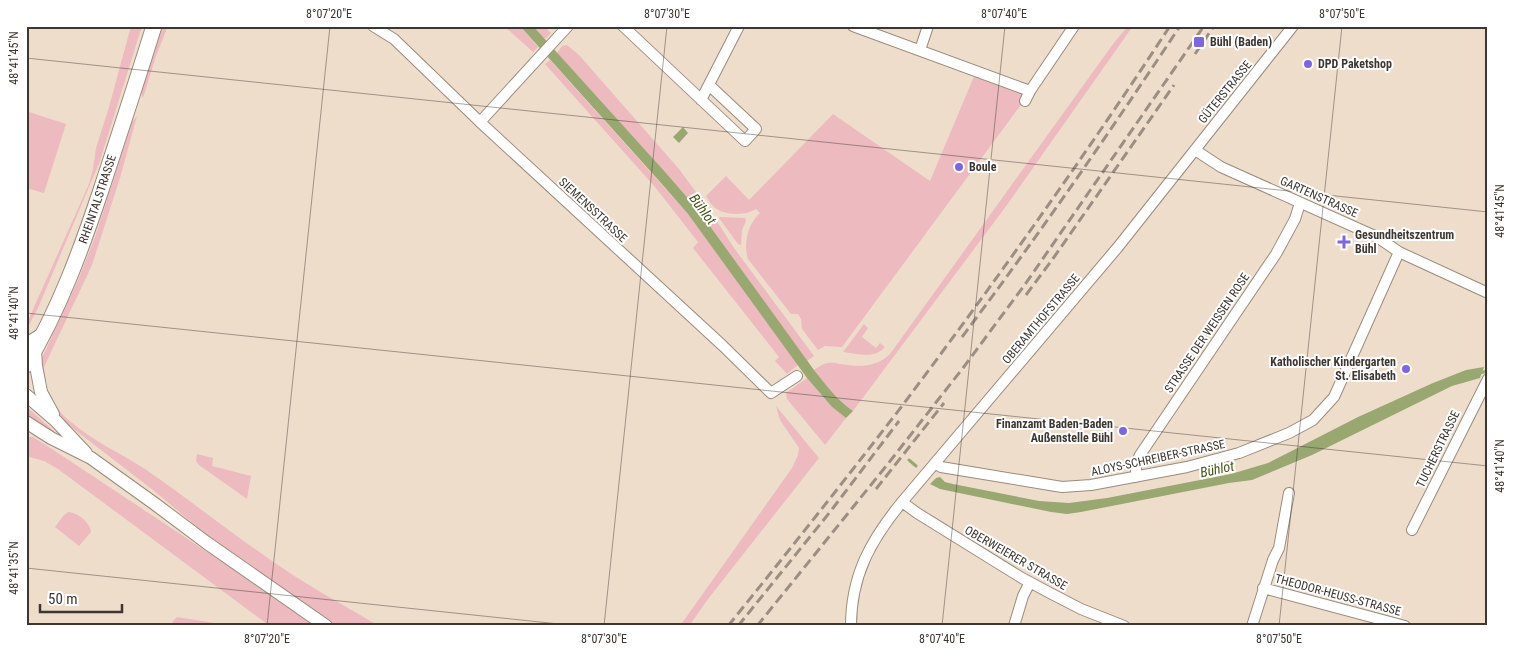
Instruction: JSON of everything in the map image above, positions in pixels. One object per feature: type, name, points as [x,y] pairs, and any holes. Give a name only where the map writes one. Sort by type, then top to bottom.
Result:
[{"type":"main road","name":"RHEINTALSTRASSE","points":[[26,365],[31,347],[44,333],[85,238],[154,26]]},
{"type":"street","name":"SIEMENSSTRASSE","points":[[373,26],[394,39],[480,122],[771,393],[797,376]]},
{"type":"street","points":[[480,122],[568,26]]},
{"type":"street","points":[[623,26],[745,141],[756,130],[709,85]]},
{"type":"street","points":[[701,100],[739,26]]},
{"type":"street","points":[[853,26],[920,50],[1029,97],[1074,26]]},
{"type":"street","points":[[920,50],[928,26]]},
{"type":"street","name":"GÜTERSTRASSE","points":[[1195,150],[1293,26]]},
{"type":"street","name":"GARTENSTRASSE","points":[[1195,150],[1220,167],[1331,215],[1377,237],[1399,252],[1488,294]]},
{"type":"street","name":"OBERAMTHOFSTRASSE","points":[[851,626],[855,584],[860,569],[882,527],[1118,248],[1195,150]]},
{"type":"street","name":"STRASSE DER WEISSEN ROSE","points":[[1136,477],[1136,464],[1140,455],[1276,254],[1295,218],[1300,203]]},
{"type":"street","name":"ALOYS-SCHREIBER-STRASSE","points":[[935,463],[941,467],[1062,487],[1091,485],[1187,466],[1239,453],[1289,433],[1313,420],[1334,397],[1399,252]]},
{"type":"street","points":[[31,347],[41,392],[56,421]]},
{"type":"street","name":"TUCHERSTRASSE","points":[[1412,530],[1488,379]]},
{"type":"street","points":[[26,395],[56,421],[90,458]]},
{"type":"street","points":[[29,426],[90,458],[326,626]]},
{"type":"street","name":"THEODOR-HEUSS-STRASSE","points":[[1252,626],[1263,588],[1279,548],[1289,493]]},
{"type":"street","name":"OBERWEIERER STRASSE","points":[[902,502],[921,516],[1030,582],[1081,609],[1124,626]]},
{"type":"street","points":[[1014,626],[1023,596],[1030,582]]},
{"type":"street","name":"THEODOR-HEUSS-STRASSE","points":[[1263,588],[1405,626]]},
{"type":"shaded area","points":[[131,26],[142,26],[100,161],[38,308],[26,331],[26,325],[89,184],[96,148]]},
{"type":"shaded area","points":[[163,26],[168,26],[143,98],[141,92]]},
{"type":"shaded area","points":[[504,26],[520,26],[538,47],[533,52]]},
{"type":"shaded area","points":[[520,26],[533,26],[699,211],[827,387],[853,411],[846,418],[832,407],[807,378],[688,214]]},
{"type":"shaded area","points":[[533,26],[544,26],[551,33],[545,39]]},
{"type":"shaded area","points":[[1128,26],[1133,26],[1004,209],[853,411],[847,407],[827,387],[814,370],[828,363],[854,366],[873,364],[890,354],[1113,44]]},
{"type":"shaded area","points":[[567,45],[579,55],[679,169],[713,215],[734,248],[814,356],[807,361],[699,211],[557,53],[562,46]]},
{"type":"shaded area","points":[[550,60],[688,214],[798,365],[787,374],[775,361],[779,357],[693,248],[698,242],[655,187],[545,64]]},
{"type":"shaded area","points":[[975,74],[1020,91],[1023,94],[1023,102],[842,347],[825,346],[818,350],[802,329],[801,319],[798,314],[791,314],[748,259],[746,240],[752,223],[760,213],[756,209],[740,214],[722,212],[713,206],[706,196],[726,176],[749,200],[833,114],[930,181]]},
{"type":"shaded area","points":[[26,111],[66,124],[44,193],[26,188]]},
{"type":"shaded area","points":[[137,116],[120,178],[92,265],[44,367],[45,385],[40,372],[42,358],[78,280],[95,237],[132,122]]},
{"type":"shaded area","points":[[683,127],[688,133],[679,143],[673,137]]},
{"type":"shaded area","points":[[720,217],[745,218],[741,245],[738,244]]},
{"type":"shaded area","points":[[864,324],[868,328],[862,337],[876,348],[880,343],[885,347],[881,351],[871,354],[843,352]]},
{"type":"shaded area","points":[[1484,367],[1480,378],[1452,386],[1312,455],[1252,480],[1067,514],[940,489],[930,484],[940,477],[945,482],[953,484],[1039,501],[1069,503],[1107,498],[1231,474],[1268,463],[1358,417],[1433,383],[1466,370]]},
{"type":"shaded area","points":[[807,378],[832,407],[846,418],[825,445],[787,399],[786,393]]},
{"type":"shaded area","points":[[49,392],[61,412],[88,435],[145,469],[293,575],[379,626],[336,626],[214,541],[153,490],[66,423],[55,411],[44,394]]},
{"type":"shaded area","points":[[776,406],[819,458],[689,626],[680,626],[792,468],[798,455],[799,448],[780,420]]},
{"type":"shaded area","points":[[29,409],[54,431],[53,433],[26,414]]},
{"type":"shaded area","points":[[26,437],[33,437],[52,449],[319,626],[270,626],[58,469],[44,461],[26,456]]},
{"type":"shaded area","points":[[197,454],[213,458],[212,466],[251,476],[247,499],[199,465],[196,461]]},
{"type":"shaded area","points":[[68,512],[76,514],[83,519],[90,528],[91,532],[79,546],[55,527]]},
{"type":"shaded area","points":[[177,617],[214,623],[219,626],[177,626],[172,622]]},
{"type":"waterway","name":"Bühlot","points":[[1479,373],[1488,371]]},
{"type":"waterway","name":"Bühlot","points":[[909,460],[916,466]]},
{"type":"railway","points":[[728,626],[937,359],[1072,171],[1170,26]]},
{"type":"railway","points":[[962,337],[1073,183],[1180,26]]},
{"type":"railway","points":[[757,626],[963,368],[1026,283],[1204,26]]},
{"type":"railway","points":[[1195,54],[1214,26]]},
{"type":"railway","points":[[1026,295],[1174,85]]},
{"type":"railway","points":[[876,489],[944,403]]},
{"type":"railway","points":[[738,626],[830,512],[899,421]]},
{"type":"place","name":"Bühl (Baden)","points":[[1199,42]]},
{"type":"place","name":"DPD Paketshop","points":[[1308,64]]},
{"type":"place","name":"Boule","points":[[959,167]]},
{"type":"place","name":"Gesundheitszentrum Bühl","points":[[1344,242]]},
{"type":"place","name":"Katholischer Kindergarten St. Elisabeth","points":[[1406,369]]},
{"type":"place","name":"Finanzamt Baden-Baden Außenstelle Bühl","points":[[1123,431]]}]
